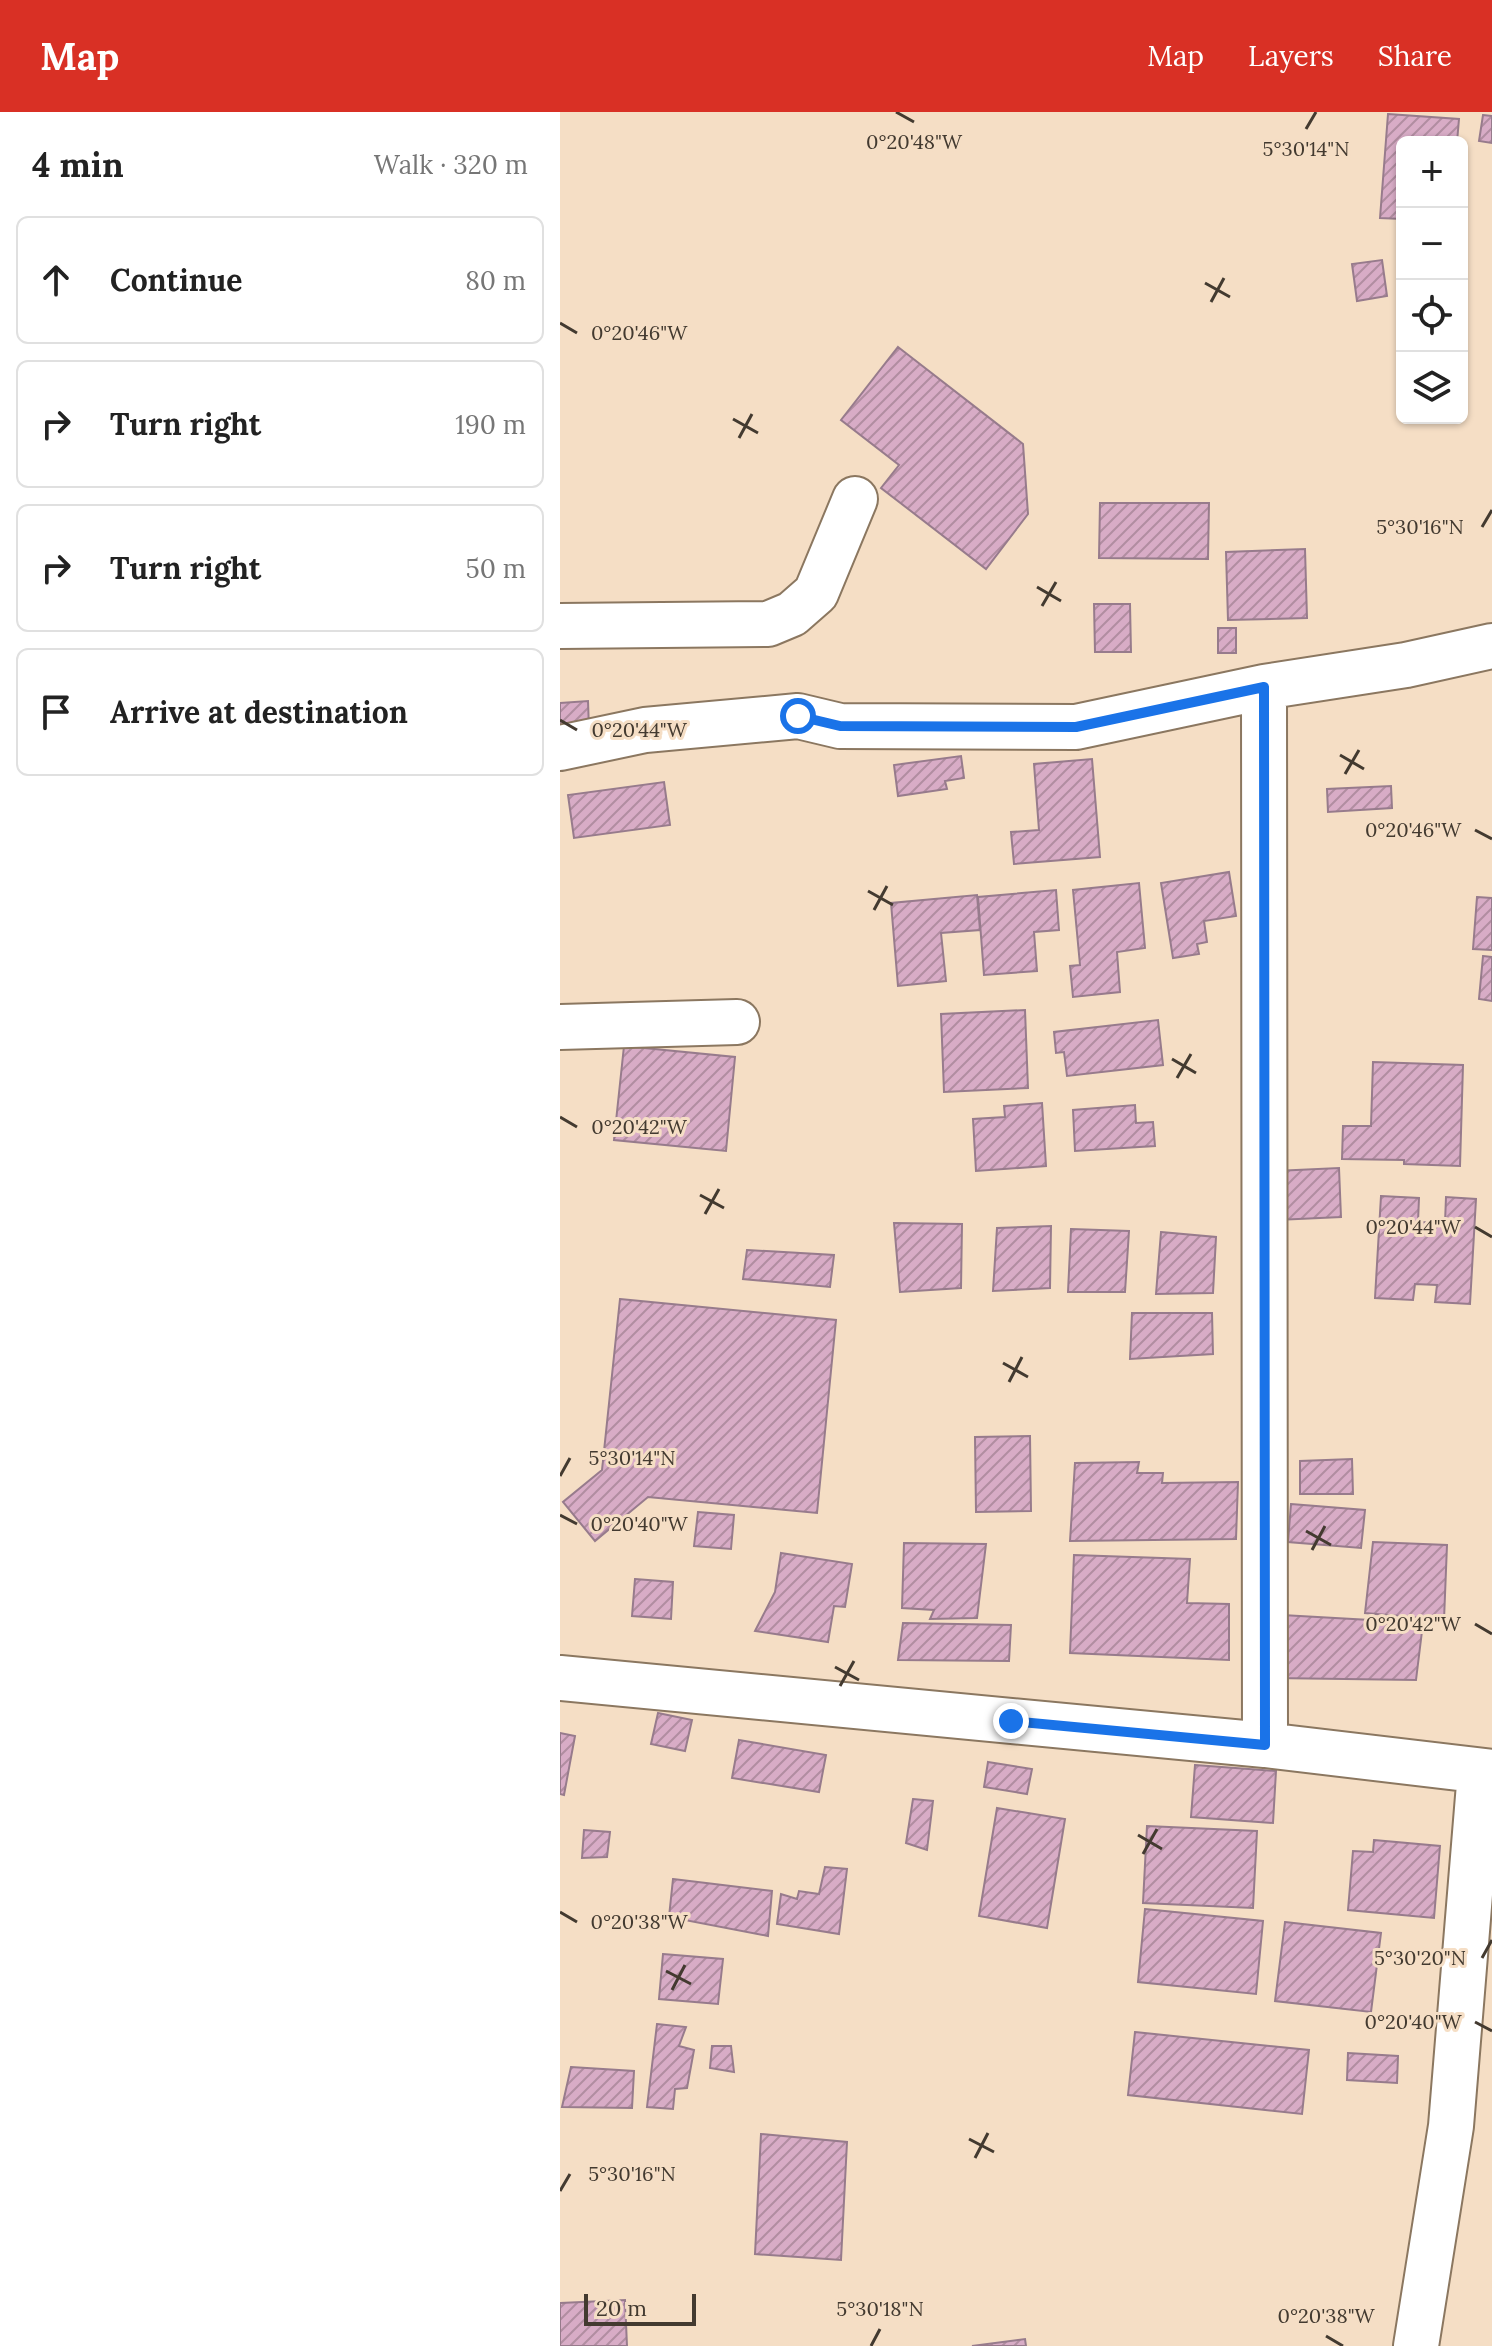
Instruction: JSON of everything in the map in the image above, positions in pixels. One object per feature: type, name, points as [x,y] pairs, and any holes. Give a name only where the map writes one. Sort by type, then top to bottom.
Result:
[{"type":"street","points":[[560,626],[768,624],[792,614],[816,593],[855,499]]},
{"type":"street","points":[[560,748],[645,730],[798,716],[840,726],[1076,727],[1264,687],[1406,665],[1492,646]]},
{"type":"street","points":[[1264,687],[1265,1745]]},
{"type":"street","points":[[560,1027],[737,1022]]},
{"type":"street","points":[[560,1678],[1265,1745],[1486,1772],[1477,1988],[1451,2126],[1416,2346]]},
{"type":"building","points":[[1388,114],[1459,119],[1458,136],[1396,136],[1396,219],[1380,218]]},
{"type":"building","points":[[1483,115],[1492,116],[1492,143],[1479,141]]},
{"type":"building","points":[[1382,260],[1387,296],[1357,301],[1352,264]]},
{"type":"building","points":[[898,347],[1023,444],[1028,514],[986,569],[881,488],[899,465],[841,420]]},
{"type":"building","points":[[1100,503],[1209,503],[1208,559],[1099,558]]},
{"type":"building","points":[[1305,549],[1307,618],[1228,620],[1226,552]]},
{"type":"building","points":[[1094,604],[1130,604],[1131,652],[1095,652]]},
{"type":"building","points":[[1218,628],[1236,628],[1236,653],[1218,653]]},
{"type":"building","points":[[588,701],[589,729],[560,731],[560,703]]},
{"type":"building","points":[[961,756],[964,778],[945,781],[947,789],[898,796],[894,765]]},
{"type":"building","points":[[1092,759],[1100,857],[1014,864],[1011,832],[1039,830],[1034,764]]},
{"type":"building","points":[[664,782],[670,825],[574,838],[568,795]]},
{"type":"building","points":[[1391,786],[1392,808],[1328,812],[1327,789]]},
{"type":"building","points":[[1229,872],[1236,916],[1204,921],[1207,942],[1197,944],[1199,954],[1173,958],[1161,883]]},
{"type":"building","points":[[1139,883],[1145,948],[1117,952],[1120,992],[1073,997],[1070,966],[1080,965],[1073,890]]},
{"type":"building","points":[[1056,890],[1059,930],[1034,932],[1037,971],[984,975],[978,897]]},
{"type":"building","points":[[977,895],[980,930],[941,933],[946,981],[898,986],[891,903]]},
{"type":"building","points":[[1477,897],[1492,898],[1492,950],[1473,949]]},
{"type":"building","points":[[1483,956],[1492,957],[1492,1001],[1479,999]]},
{"type":"building","points":[[1025,1010],[1028,1088],[944,1092],[941,1014]]},
{"type":"building","points":[[1158,1020],[1163,1065],[1067,1076],[1064,1052],[1056,1053],[1054,1032]]},
{"type":"building","points":[[624,1046],[735,1057],[726,1151],[614,1140]]},
{"type":"building","points":[[1373,1062],[1463,1065],[1460,1166],[1404,1164],[1404,1160],[1342,1159],[1343,1126],[1371,1126]]},
{"type":"building","points":[[1042,1103],[1046,1166],[976,1171],[973,1119],[1005,1117],[1004,1106]]},
{"type":"building","points":[[1135,1105],[1136,1123],[1153,1122],[1155,1146],[1075,1151],[1073,1110]]},
{"type":"building","points":[[1339,1168],[1341,1217],[1277,1220],[1275,1171]]},
{"type":"building","points":[[1381,1196],[1419,1198],[1418,1222],[1445,1223],[1446,1197],[1476,1199],[1470,1304],[1435,1302],[1437,1285],[1415,1284],[1413,1300],[1375,1298]]},
{"type":"building","points":[[894,1223],[962,1224],[961,1288],[900,1292]]},
{"type":"building","points":[[1051,1226],[1050,1288],[993,1291],[997,1228]]},
{"type":"building","points":[[1071,1229],[1129,1231],[1125,1292],[1068,1292]]},
{"type":"building","points":[[1161,1232],[1216,1237],[1213,1293],[1156,1294]]},
{"type":"building","points":[[747,1250],[834,1255],[830,1287],[743,1279]]},
{"type":"building","points":[[620,1299],[836,1320],[817,1513],[648,1497],[595,1541],[563,1502],[602,1470]]},
{"type":"building","points":[[1132,1313],[1212,1313],[1213,1354],[1130,1359]]},
{"type":"building","points":[[1030,1436],[1031,1511],[976,1512],[975,1437]]},
{"type":"building","points":[[1352,1459],[1353,1494],[1300,1494],[1300,1461]]},
{"type":"building","points":[[1139,1462],[1137,1473],[1163,1473],[1162,1483],[1238,1482],[1236,1539],[1070,1541],[1075,1463]]},
{"type":"building","points":[[1291,1504],[1365,1510],[1361,1548],[1288,1542]]},
{"type":"building","points":[[698,1512],[734,1515],[731,1549],[694,1546]]},
{"type":"building","points":[[1373,1542],[1447,1545],[1444,1620],[1365,1613]]},
{"type":"building","points":[[904,1543],[986,1544],[977,1618],[930,1619],[934,1610],[902,1608]]},
{"type":"building","points":[[781,1553],[852,1564],[845,1607],[834,1606],[828,1642],[755,1631],[775,1592]]},
{"type":"building","points":[[1074,1555],[1190,1559],[1187,1603],[1229,1604],[1229,1660],[1070,1653]]},
{"type":"building","points":[[635,1579],[673,1582],[671,1619],[632,1616]]},
{"type":"building","points":[[1282,1615],[1423,1623],[1416,1680],[1273,1678]]},
{"type":"building","points":[[903,1623],[1011,1625],[1009,1661],[898,1660]]},
{"type":"building","points":[[658,1713],[692,1720],[685,1751],[651,1744]]},
{"type":"building","points":[[560,1733],[575,1736],[564,1795],[560,1794]]},
{"type":"building","points":[[739,1740],[826,1755],[819,1792],[732,1778]]},
{"type":"building","points":[[988,1762],[1032,1769],[1027,1794],[984,1787]]},
{"type":"building","points":[[1195,1765],[1276,1771],[1273,1823],[1191,1817]]},
{"type":"building","points":[[913,1799],[933,1801],[927,1850],[906,1843]]},
{"type":"building","points":[[997,1808],[1065,1819],[1047,1928],[979,1916]]},
{"type":"building","points":[[1147,1826],[1257,1831],[1253,1908],[1143,1903]]},
{"type":"building","points":[[584,1830],[610,1832],[607,1857],[582,1858]]},
{"type":"building","points":[[1374,1840],[1440,1846],[1434,1918],[1348,1910],[1353,1851],[1373,1852]]},
{"type":"building","points":[[825,1867],[847,1869],[839,1934],[777,1924],[781,1894],[797,1899],[799,1891],[819,1894]]},
{"type":"building","points":[[673,1879],[772,1891],[768,1936],[669,1917]]},
{"type":"building","points":[[1145,1909],[1263,1921],[1256,1994],[1138,1982]]},
{"type":"building","points":[[1285,1922],[1381,1933],[1371,2012],[1275,2001]]},
{"type":"building","points":[[663,1954],[723,1959],[718,2004],[659,1999]]},
{"type":"building","points":[[657,2024],[686,2027],[679,2046],[694,2050],[687,2088],[675,2089],[673,2109],[647,2107]]},
{"type":"building","points":[[1135,2032],[1309,2050],[1302,2114],[1128,2095]]},
{"type":"building","points":[[712,2046],[731,2046],[734,2072],[710,2068]]},
{"type":"building","points":[[1348,2053],[1398,2056],[1397,2083],[1347,2080]]},
{"type":"building","points":[[571,2067],[634,2071],[632,2108],[562,2107]]},
{"type":"building","points":[[761,2134],[847,2142],[841,2260],[755,2254]]},
{"type":"building","points":[[625,2300],[627,2346],[560,2346],[560,2303]]},
{"type":"building","points":[[1025,2339],[1026,2346],[972,2346]]},
{"type":"route","points":[[798,716],[840,726],[1076,727],[1264,687],[1265,1745],[1011,1721]]}]
